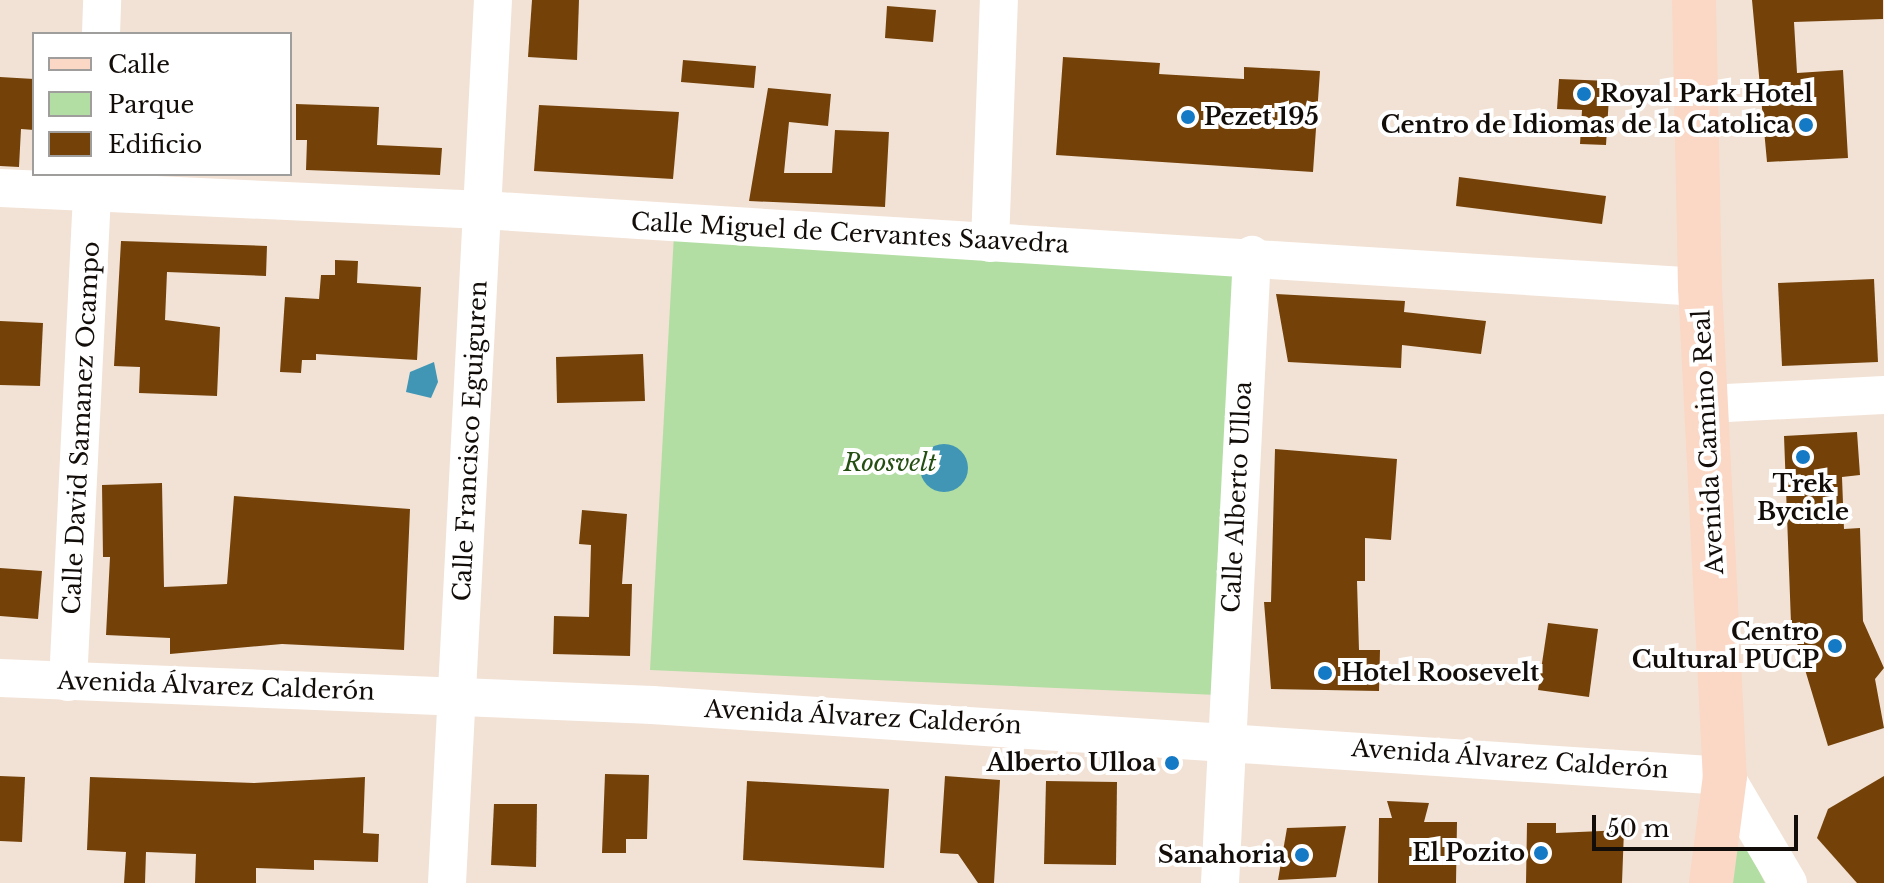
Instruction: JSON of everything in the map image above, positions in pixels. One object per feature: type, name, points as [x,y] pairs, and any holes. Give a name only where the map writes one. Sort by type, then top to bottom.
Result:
[{"type":"main road","name":"Avenida Camino Real","points":[[1694,1],[1700,287],[1725,776],[1711,883]]},
{"type":"street","points":[[101,32],[102,0]]},
{"type":"street","name":"Calle Francisco Eguiguren","points":[[447,883],[493,0]]},
{"type":"street","points":[[990,243],[999,0]]},
{"type":"street","name":"Calle Miguel de Cervantes Saavedra","points":[[0,188],[93,184],[990,243],[1252,255],[1700,287]]},
{"type":"street","name":"Calle David Samanez Ocampo","points":[[68,682],[93,184]]},
{"type":"street","name":"Calle Alberto Ulloa","points":[[1220,883],[1224,738],[1252,255]]},
{"type":"street","points":[[1707,404],[1884,395]]},
{"type":"street","name":"Avenida Álvarez Calderón","points":[[0,678],[456,693],[1224,738],[1725,776]]},
{"type":"street","points":[[1725,776],[1788,883]]},
{"type":"green space","name":"Roosvelt","points":[[674,234],[1240,266],[1217,695],[650,670]]},
{"type":"green space","points":[[1748,849],[1765,883],[1731,883],[1733,851]]},
{"type":"water","points":[[434,362],[438,382],[431,398],[406,392],[410,372]]},
{"type":"water","points":[[944,444],[961,451],[968,468],[961,485],[944,492],[927,485],[920,468],[927,451]]},
{"type":"building","points":[[532,0],[579,0],[577,60],[528,57]]},
{"type":"building","points":[[1752,0],[1883,0],[1883,19],[1794,22],[1797,73],[1843,70],[1848,158],[1767,162]]},
{"type":"building","points":[[887,6],[936,10],[933,42],[885,38]]},
{"type":"building","name":"Pezet 195","points":[[1063,57],[1160,63],[1159,74],[1244,79],[1244,67],[1320,71],[1313,172],[1056,155]]},
{"type":"building","points":[[683,60],[756,66],[754,88],[681,82]]},
{"type":"building","points":[[0,77],[32,79],[32,130],[21,129],[19,167],[0,166]]},
{"type":"building","name":"Royal Park Hotel","points":[[1559,79],[1610,81],[1606,145],[1580,144],[1582,110],[1557,109]]},
{"type":"building","points":[[768,88],[831,94],[828,126],[789,122],[784,173],[832,173],[835,130],[889,132],[885,207],[749,201]]},
{"type":"building","points":[[296,104],[379,107],[377,145],[442,148],[440,175],[306,170],[307,140],[296,140]]},
{"type":"building","points":[[539,105],[679,112],[673,179],[534,171]]},
{"type":"building","points":[[1459,177],[1606,196],[1602,224],[1456,206]]},
{"type":"building","points":[[121,241],[267,246],[266,276],[167,272],[165,320],[220,327],[217,396],[139,393],[140,367],[114,366]]},
{"type":"building","points":[[335,260],[358,261],[357,283],[421,287],[417,360],[316,354],[316,360],[302,360],[301,373],[280,372],[285,297],[319,299],[321,275],[335,275]]},
{"type":"building","points":[[1874,279],[1878,362],[1782,366],[1778,283]]},
{"type":"building","points":[[1276,294],[1405,301],[1404,312],[1486,321],[1481,354],[1402,345],[1401,368],[1288,362]]},
{"type":"building","points":[[0,321],[43,323],[40,386],[0,385]]},
{"type":"building","points":[[643,354],[645,401],[557,403],[556,357]]},
{"type":"building","points":[[1857,432],[1860,475],[1842,477],[1844,529],[1860,528],[1863,621],[1884,668],[1875,679],[1884,728],[1828,746],[1791,623],[1784,436]]},
{"type":"building","points":[[1275,449],[1397,459],[1391,540],[1365,538],[1365,581],[1357,581],[1359,650],[1380,650],[1379,691],[1271,689],[1264,602],[1271,602]]},
{"type":"building","points":[[162,483],[164,587],[227,584],[234,496],[410,509],[404,650],[282,644],[170,654],[170,638],[106,635],[110,557],[103,557],[102,485]]},
{"type":"building","points":[[582,510],[627,514],[622,584],[632,584],[630,656],[553,654],[554,616],[589,617],[591,545],[579,544]]},
{"type":"building","points":[[0,568],[42,571],[38,619],[0,616]]},
{"type":"building","points":[[1548,623],[1598,629],[1589,697],[1538,690]]},
{"type":"building","points":[[605,774],[649,775],[647,839],[626,839],[626,853],[602,853]]},
{"type":"building","points":[[0,776],[25,777],[22,842],[0,841]]},
{"type":"building","points":[[945,776],[1000,780],[994,883],[978,883],[958,854],[940,853]]},
{"type":"building","points":[[1884,776],[1884,883],[1857,883],[1817,838],[1828,809]]},
{"type":"building","points":[[90,777],[254,783],[365,777],[363,833],[379,834],[378,862],[314,860],[314,870],[256,868],[256,883],[195,883],[196,854],[146,852],[145,883],[124,883],[126,852],[87,850]]},
{"type":"building","points":[[747,781],[889,789],[884,868],[743,860]]},
{"type":"building","points":[[1046,781],[1117,782],[1116,865],[1044,864]]},
{"type":"building","points":[[1387,801],[1429,803],[1424,822],[1457,822],[1456,883],[1378,883],[1379,818],[1392,818]]},
{"type":"building","points":[[494,804],[537,804],[536,867],[491,865]]},
{"type":"building","points":[[1527,823],[1556,823],[1556,833],[1624,830],[1622,883],[1526,883]]},
{"type":"building","points":[[1346,826],[1336,877],[1278,880],[1287,828]]},
{"type":"place","name":"Royal Park Hotel","points":[[1584,94]]},
{"type":"place","name":"Pezet 195","points":[[1188,117]]},
{"type":"place","name":"Centro de Idiomas de la Catolica","points":[[1806,125]]},
{"type":"place","name":"Trek Bycicle","points":[[1803,457]]},
{"type":"place","name":"Centro Cultural PUCP","points":[[1835,646]]},
{"type":"place","name":"Hotel Roosevelt","points":[[1325,673]]},
{"type":"place","name":"Alberto Ulloa","points":[[1172,763]]},
{"type":"place","name":"El Pozito","points":[[1541,853]]},
{"type":"place","name":"Sanahoria","points":[[1302,855]]}]
